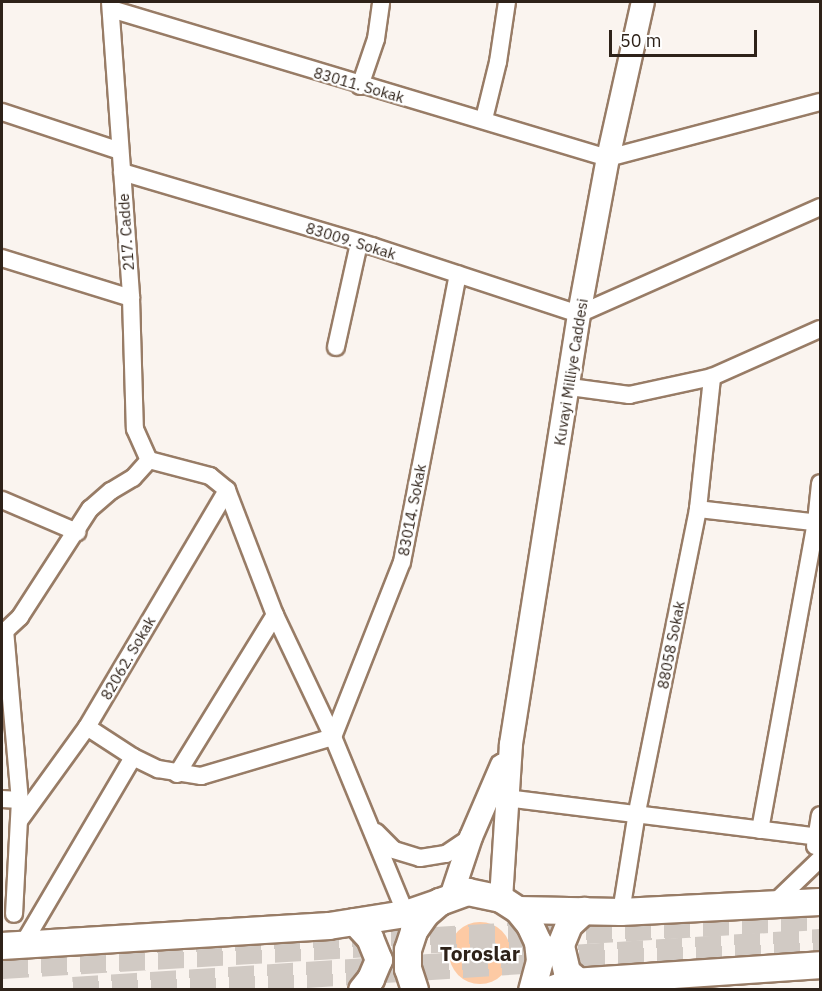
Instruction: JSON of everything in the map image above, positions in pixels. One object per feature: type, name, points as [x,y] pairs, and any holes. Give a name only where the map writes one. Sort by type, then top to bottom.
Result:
[{"type":"main road","points":[[12,945],[329,926],[406,914],[468,892],[510,905],[584,911],[621,912],[820,902]]},
{"type":"main road","points":[[415,990],[408,969],[408,950],[414,931],[425,915],[446,900]]},
{"type":"main road","points":[[510,905],[530,924],[538,942],[540,961],[532,990]]},
{"type":"main road","points":[[578,981],[567,972],[561,945],[569,925],[584,911]]},
{"type":"main road","points":[[355,922],[370,938],[379,960],[371,979],[362,990]]},
{"type":"main road","points":[[550,990],[578,981],[820,966]]},
{"type":"street","points":[[360,86],[376,39],[381,2]]},
{"type":"street","points":[[484,119],[498,62],[507,2]]},
{"type":"street","name":"Kuvayi Milliye Caddesi","points":[[511,744],[570,387],[579,314],[608,158],[643,2]]},
{"type":"street","name":"83011. Sokak","points":[[110,5],[360,86],[484,119],[608,158]]},
{"type":"street","name":"217. Cadde","points":[[110,5],[131,298],[135,429],[149,460]]},
{"type":"street","points":[[608,158],[820,102]]},
{"type":"street","points":[[2,112],[120,152]]},
{"type":"street","name":"83009. Sokak","points":[[122,172],[359,243],[579,314]]},
{"type":"street","points":[[579,314],[820,207]]},
{"type":"street","points":[[336,347],[359,243]]},
{"type":"street","points":[[2,259],[131,298]]},
{"type":"street","name":"83014. Sokak","points":[[333,737],[402,562],[458,274]]},
{"type":"street","points":[[570,387],[629,395],[712,377],[820,330]]},
{"type":"street","name":"88058 Sokak","points":[[621,912],[637,812],[698,509],[712,377]]},
{"type":"street","points":[[14,914],[20,800],[3,632],[20,617],[90,509],[111,491],[133,478],[149,460],[210,476],[227,490],[275,615],[333,737],[406,914]]},
{"type":"street","points":[[760,830],[818,523],[820,483]]},
{"type":"street","name":"82062. Sokak","points":[[19,821],[87,727],[227,490]]},
{"type":"street","points":[[2,500],[77,532]]},
{"type":"street","points":[[698,509],[818,523]]},
{"type":"street","points":[[177,774],[275,615]]},
{"type":"street","points":[[87,727],[134,757],[158,769],[201,777],[333,737]]},
{"type":"street","points":[[510,905],[506,798],[511,744]]},
{"type":"street","points":[[446,900],[511,744]]},
{"type":"street","points":[[12,945],[134,757]]},
{"type":"street","points":[[506,798],[637,812],[818,837]]},
{"type":"street","points":[[2,799],[20,800]]},
{"type":"street","points":[[772,905],[816,863],[820,815]]},
{"type":"street","points":[[370,828],[394,850],[420,858],[446,854],[471,837]]},
{"type":"shaded area","points":[[480,922],[497,927],[502,931],[506,936],[511,953],[506,970],[502,975],[497,979],[480,984],[463,979],[458,975],[454,970],[449,953],[454,936],[458,931],[463,927]]},
{"type":"tunnel","points":[[2,966],[820,917]]},
{"type":"tunnel","points":[[73,990],[820,942]]},
{"type":"district","name":"Toroslar","points":[[480,953]]}]
